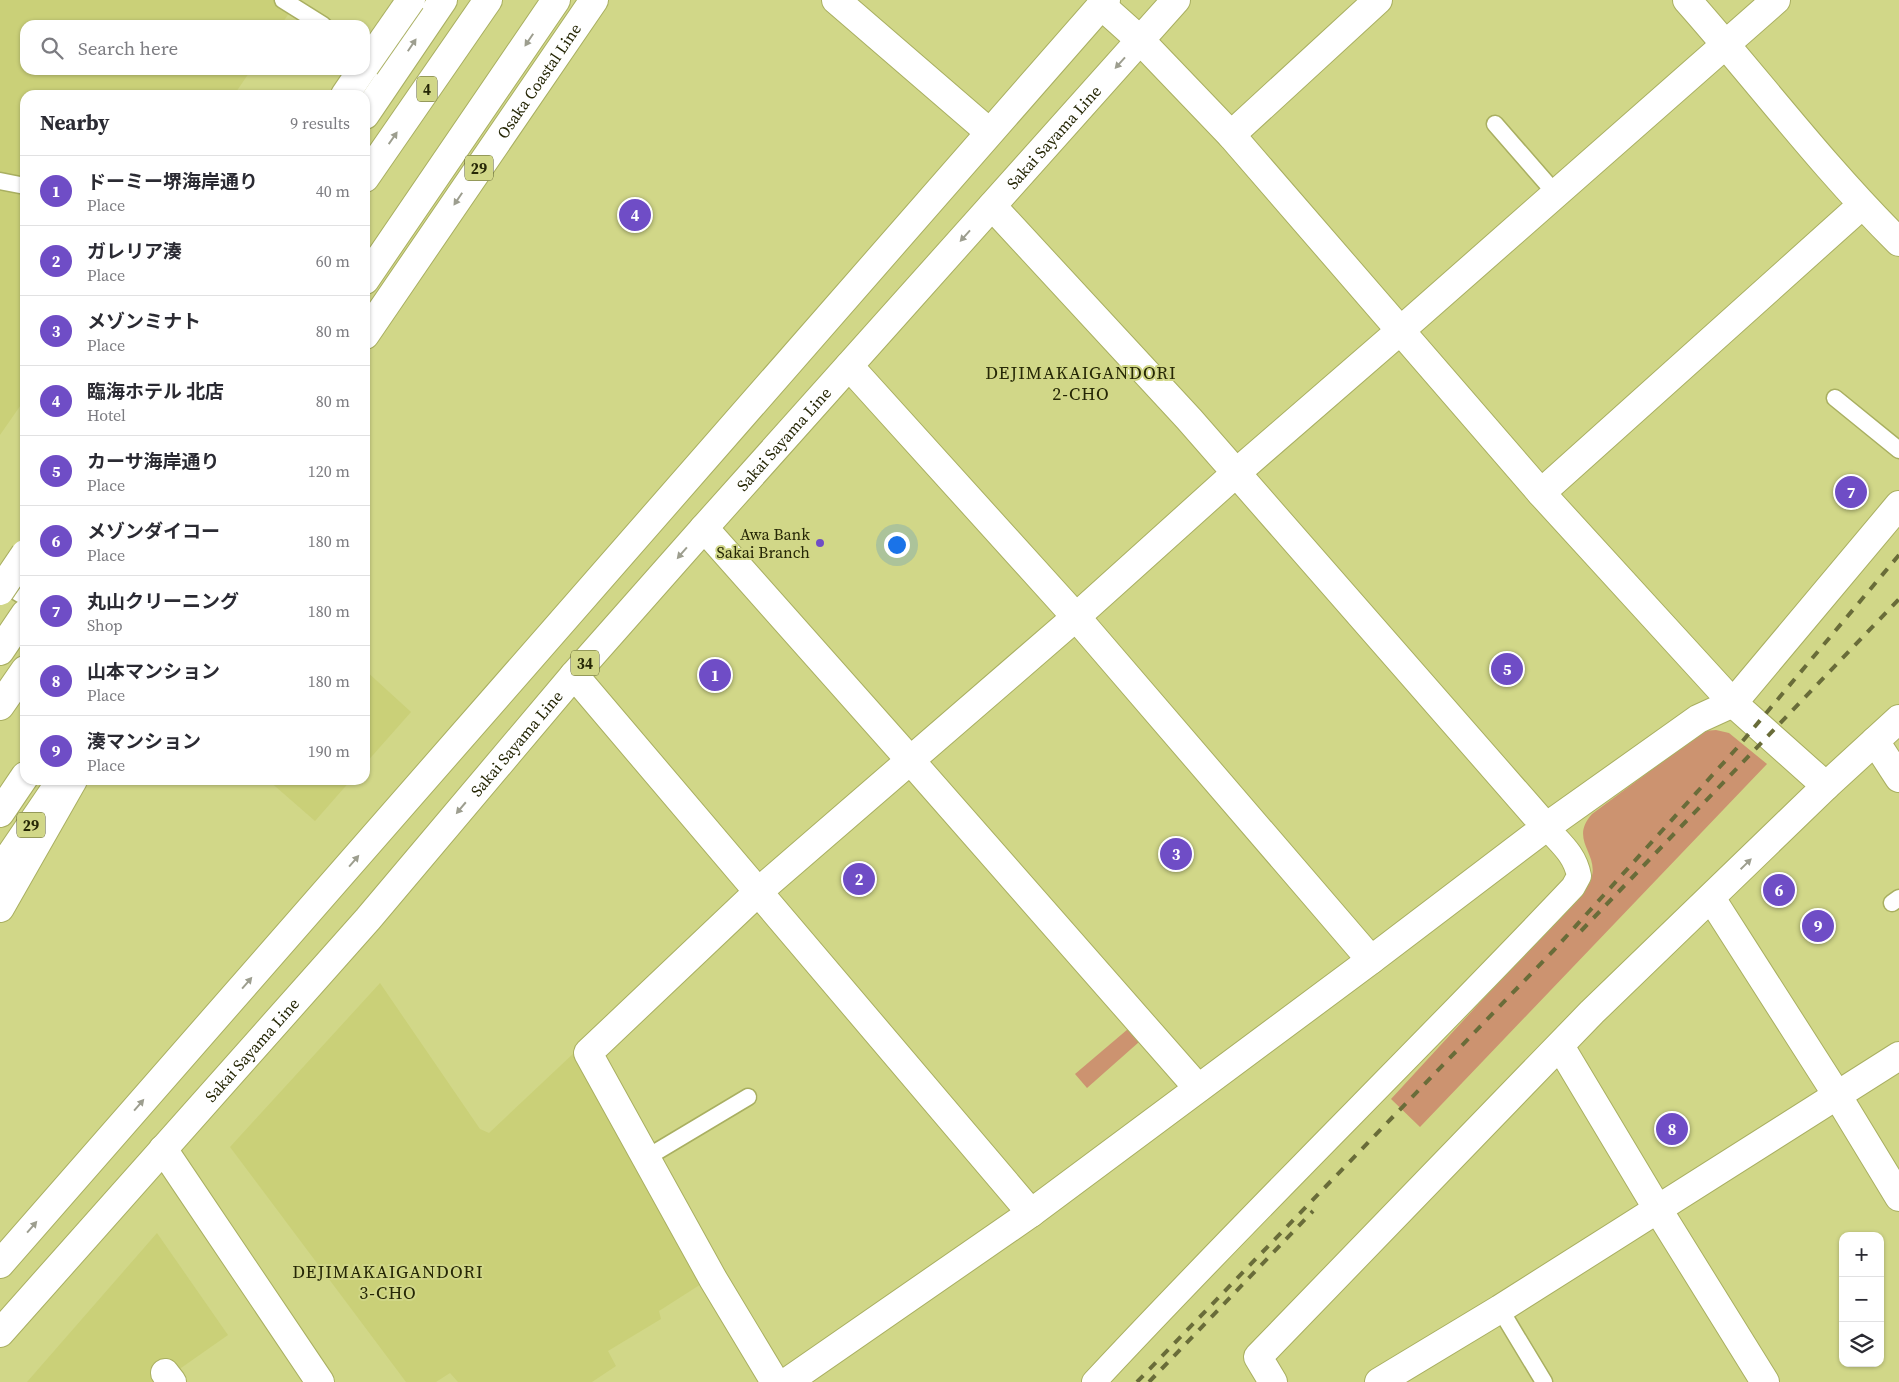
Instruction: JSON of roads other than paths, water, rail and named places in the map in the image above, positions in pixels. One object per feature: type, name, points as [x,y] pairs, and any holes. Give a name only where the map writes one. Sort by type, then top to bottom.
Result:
[{"type":"main road","points":[[370,59],[411,0]]},
{"type":"main road","points":[[370,107],[443,0]]},
{"type":"main road","name":"4","points":[[370,171],[488,0]]},
{"type":"main road","points":[[370,273],[556,0]]},
{"type":"main road","name":"Osaka Coastal Line","points":[[370,328],[594,0]]},
{"type":"main road","points":[[836,0],[988,132]]},
{"type":"main road","name":"Sakai Sayama Line","points":[[0,1333],[368,919],[574,675],[1176,0]]},
{"type":"main road","points":[[1231,135],[1378,0]]},
{"type":"main road","points":[[1687,0],[1726,43],[1862,205],[1899,242]]},
{"type":"main road","points":[[775,1382],[713,1279],[588,1054],[758,892],[1076,617],[1236,473],[1402,330],[1776,0]]},
{"type":"main road","points":[[0,1264],[377,835],[988,132],[1103,3],[1231,135],[1402,330],[1541,493],[1733,703],[1826,786]]},
{"type":"main road","points":[[348,90],[359,75]]},
{"type":"main road","points":[[370,283],[440,171]]},
{"type":"main road","points":[[1541,493],[1862,205]]},
{"type":"main road","points":[[992,206],[1236,473],[1546,827]]},
{"type":"main road","points":[[849,366],[1076,617],[1371,960]]},
{"type":"main road","points":[[787,1382],[1031,1213],[1546,827],[1698,719],[1733,703],[1899,505]]},
{"type":"main road","points":[[704,528],[1198,1088]]},
{"type":"main road","points":[[0,591],[20,561]]},
{"type":"main road","points":[[0,651],[20,621]]},
{"type":"main road","points":[[574,675],[1031,1213]]},
{"type":"main road","points":[[0,706],[20,677]]},
{"type":"main road","points":[[1274,1382],[1258,1357],[1560,1046],[1826,786],[1899,719]]},
{"type":"main road","points":[[1875,741],[1899,778]]},
{"type":"main road","points":[[0,813],[20,783]]},
{"type":"main road","name":"29","points":[[0,870],[58,785]]},
{"type":"main road","points":[[0,908],[69,785]]},
{"type":"main road","points":[[1711,898],[1837,1095],[1899,1197]]},
{"type":"main road","points":[[1560,1046],[1657,1208],[1765,1382]]},
{"type":"main road","points":[[1379,1382],[1500,1309],[1899,1056]]},
{"type":"main road","points":[[163,1149],[320,1382]]},
{"type":"street","points":[[1094,1382],[1184,1285],[1474,992],[1573,887],[1579,876],[1577,863],[1546,827]]},
{"type":"lane","points":[[283,0],[315,20]]},
{"type":"lane","points":[[370,54],[396,70]]},
{"type":"lane","points":[[1495,124],[1556,194]]},
{"type":"lane","points":[[0,181],[20,185]]},
{"type":"lane","points":[[1835,398],[1899,450]]},
{"type":"lane","points":[[0,582],[20,595]]},
{"type":"lane","points":[[646,1158],[748,1097]]},
{"type":"lane","points":[[1500,1309],[1544,1382]]},
{"type":"railway","points":[[1137,1382],[1554,950],[1736,749],[1899,555]]},
{"type":"railway","points":[[1581,931],[1899,599]]},
{"type":"railway","points":[[1149,1382],[1313,1211]]},
{"type":"place","name":"臨海ホテル 北店","points":[[635,215]]},
{"type":"place","name":"丸山クリーニング","points":[[1851,492]]},
{"type":"place","name":"Awa Bank Sakai Branch","points":[[820,543]]},
{"type":"place","name":"カーサ海岸通り","points":[[1507,669]]},
{"type":"place","name":"ドーミー堺海岸通り","points":[[715,675]]},
{"type":"place","name":"メゾンミナト","points":[[1176,854]]},
{"type":"place","name":"ガレリア湊","points":[[859,879]]},
{"type":"place","name":"メゾンダイコー","points":[[1779,890]]},
{"type":"place","name":"湊マンション","points":[[1818,926]]},
{"type":"place","name":"山本マンション","points":[[1672,1129]]},
{"type":"district","name":"DEJIMAKAIGANDORI 2-CHO","points":[[1081,382]]},
{"type":"district","name":"DEJIMAKAIGANDORI 3-CHO","points":[[388,1281]]}]
